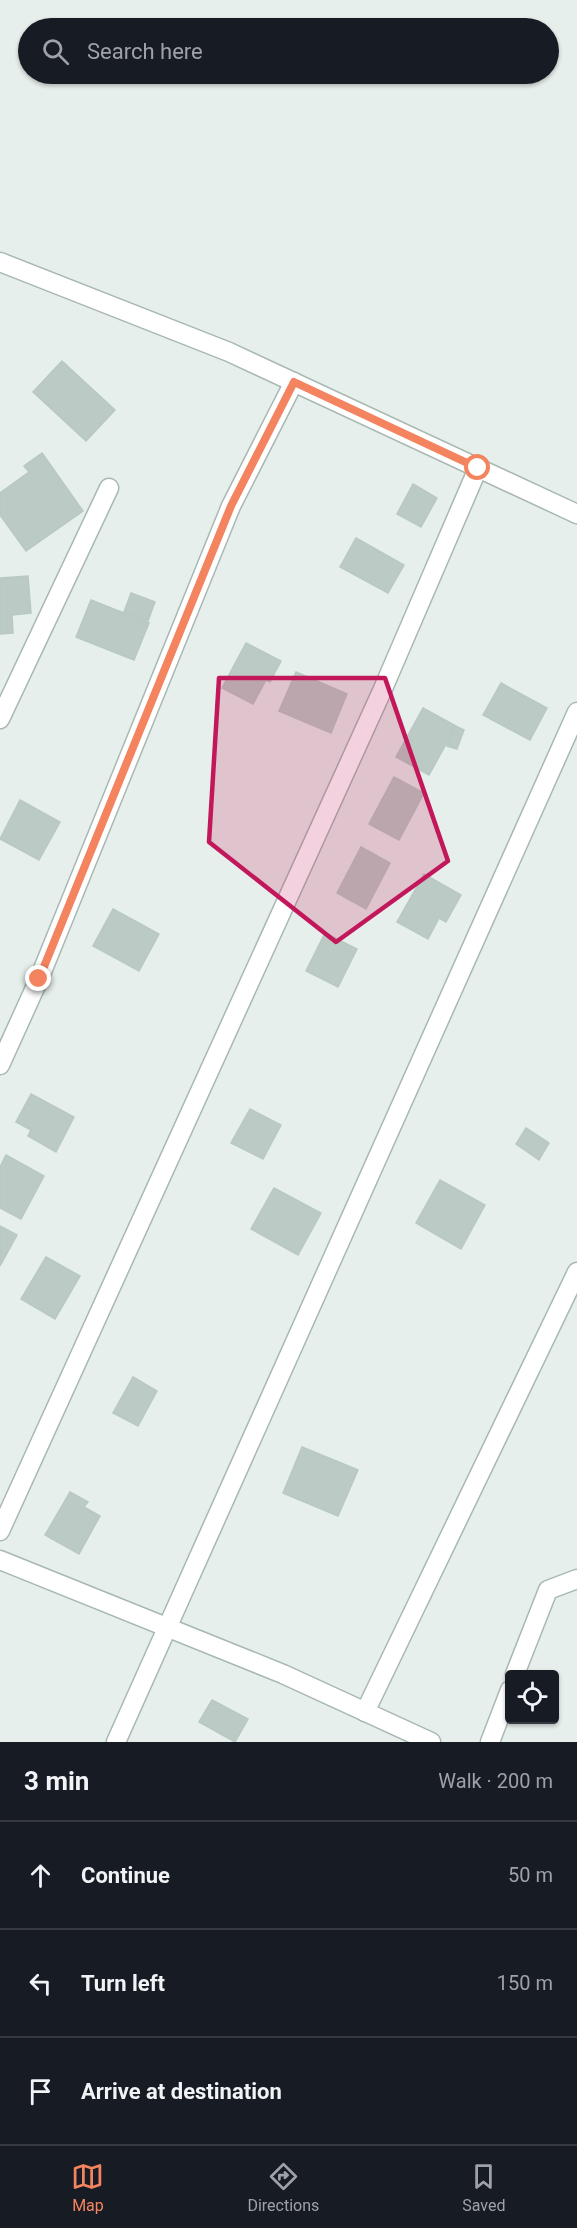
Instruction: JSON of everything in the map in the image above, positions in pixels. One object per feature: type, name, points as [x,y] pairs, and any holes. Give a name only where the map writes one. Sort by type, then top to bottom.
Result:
[{"type":"street","points":[[0,262],[228,352],[577,514]]},
{"type":"street","points":[[0,1065],[39,979],[231,506],[294,382]]},
{"type":"street","points":[[0,1531],[382,691],[478,468]]},
{"type":"street","points":[[0,719],[109,488]]},
{"type":"street","points":[[116,1742],[577,712]]},
{"type":"street","points":[[365,1712],[577,1272]]},
{"type":"street","points":[[0,1560],[283,1674],[431,1742]]},
{"type":"street","points":[[517,1670],[548,1590],[577,1579]]},
{"type":"street","points":[[490,1742],[505,1703]]},
{"type":"highlighted area","points":[[219,678],[385,678],[448,861],[336,942],[209,842]]},
{"type":"building","points":[[62,361],[115,410],[86,441],[33,392]]},
{"type":"building","points":[[42,453],[83,511],[26,551],[0,515],[0,493],[29,472],[24,466]]},
{"type":"building","points":[[413,484],[437,498],[421,527],[397,514]]},
{"type":"building","points":[[356,538],[404,565],[388,593],[340,567]]},
{"type":"building","points":[[28,576],[31,613],[12,615],[13,633],[0,634],[0,578]]},
{"type":"building","points":[[131,593],[155,602],[148,621],[124,612]]},
{"type":"building","points":[[91,600],[149,623],[134,660],[76,637]]},
{"type":"building","points":[[246,643],[281,661],[270,682],[266,680],[253,704],[222,688]]},
{"type":"building","points":[[296,672],[347,694],[331,733],[279,711]]},
{"type":"building","points":[[501,683],[547,708],[530,740],[483,715]]},
{"type":"building","points":[[423,708],[456,726],[429,775],[396,757]]},
{"type":"building","points":[[455,726],[464,730],[457,749],[447,746]]},
{"type":"building","points":[[394,777],[424,793],[399,840],[369,824]]},
{"type":"building","points":[[20,800],[60,822],[39,860],[0,839]]},
{"type":"building","points":[[361,847],[390,863],[366,909],[337,893]]},
{"type":"building","points":[[424,874],[461,895],[446,922],[439,918],[428,939],[397,922]]},
{"type":"building","points":[[113,909],[159,934],[139,971],[93,946]]},
{"type":"building","points":[[325,933],[357,949],[338,987],[306,971]]},
{"type":"building","points":[[31,1094],[74,1117],[56,1152],[28,1136],[31,1130],[16,1122]]},
{"type":"building","points":[[250,1109],[281,1125],[263,1159],[231,1143]]},
{"type":"building","points":[[526,1128],[549,1143],[539,1160],[516,1144]]},
{"type":"building","points":[[6,1155],[44,1176],[21,1219],[0,1208],[0,1167]]},
{"type":"building","points":[[440,1180],[485,1205],[461,1249],[416,1223]]},
{"type":"building","points":[[274,1188],[321,1213],[298,1255],[251,1229]]},
{"type":"building","points":[[0,1226],[17,1235],[0,1266]]},
{"type":"building","points":[[46,1257],[80,1276],[55,1319],[21,1299]]},
{"type":"building","points":[[133,1377],[157,1391],[138,1426],[113,1413]]},
{"type":"building","points":[[302,1447],[358,1470],[338,1516],[283,1493]]},
{"type":"building","points":[[70,1492],[88,1502],[84,1507],[100,1516],[79,1554],[45,1535]]},
{"type":"building","points":[[212,1700],[248,1719],[235,1742],[199,1722]]},
{"type":"route","points":[[39,979],[231,506],[294,382],[478,468]]}]
